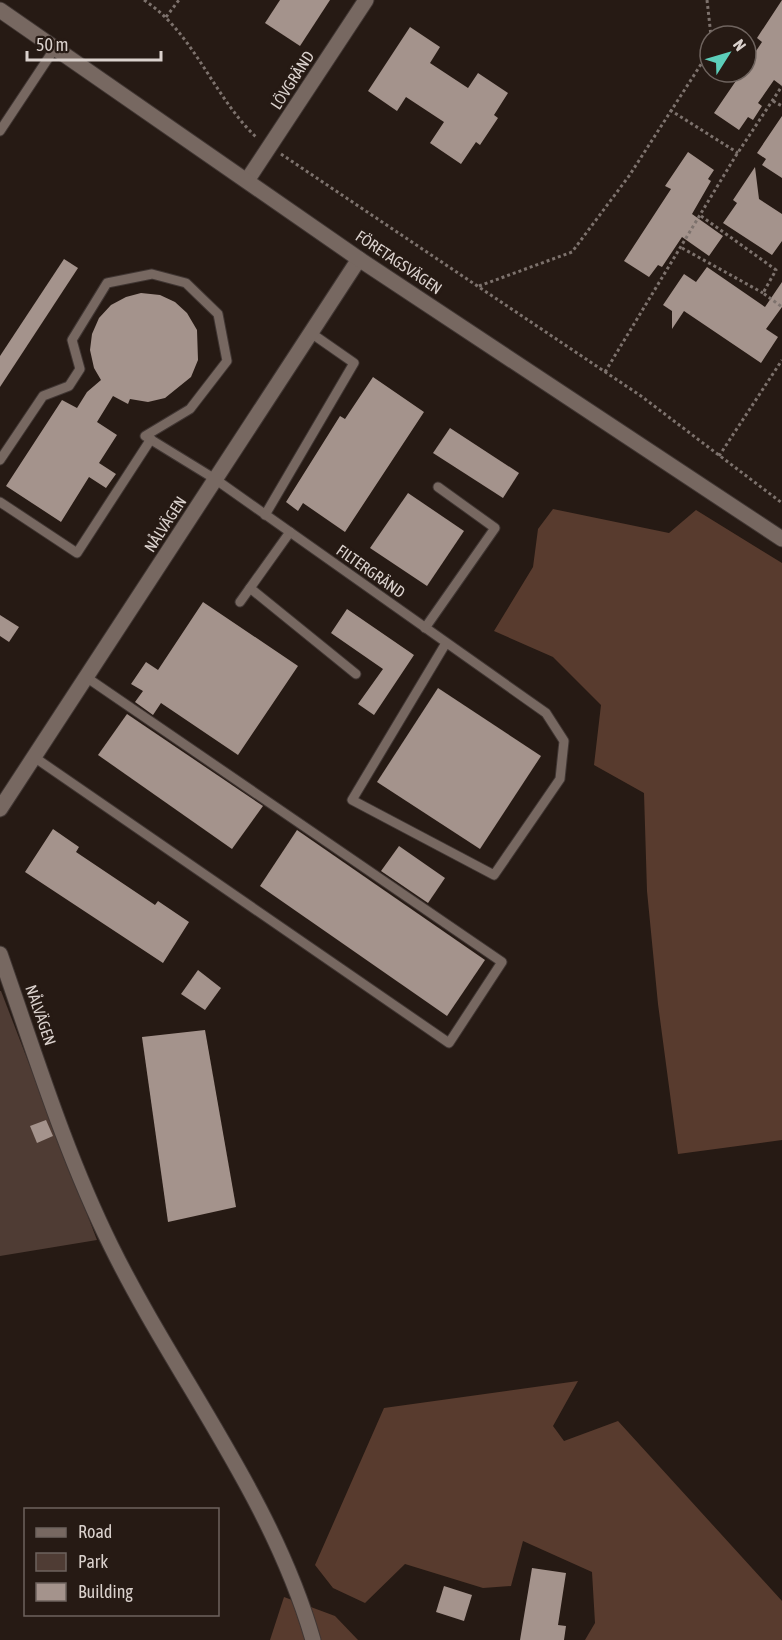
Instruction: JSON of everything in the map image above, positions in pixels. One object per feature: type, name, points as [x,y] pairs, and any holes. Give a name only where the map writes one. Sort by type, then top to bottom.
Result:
[{"type":"street","name":"LÖVGRÄND","points":[[248,179],[366,0]]},
{"type":"street","name":"FÖRETAGSVÄGEN","points":[[0,10],[248,179],[360,259],[782,539]]},
{"type":"street","name":"NÅLVÄGEN","points":[[0,809],[360,259]]},
{"type":"street","name":"NÅLVÄGEN","points":[[0,954],[47,1088],[111,1246],[243,1479],[291,1576],[313,1640]]},
{"type":"lane","points":[[0,131],[55,48]]},
{"type":"lane","points":[[0,460],[43,396],[69,386],[80,369],[72,340],[107,283],[152,274],[186,283],[218,314],[227,361],[190,409],[145,436],[151,439],[77,553],[0,502]]},
{"type":"lane","points":[[265,515],[354,363],[311,333]]},
{"type":"lane","name":"FILTERGRÄND","points":[[151,439],[215,479],[265,515],[290,532],[425,628],[446,642],[546,713],[564,741],[560,779],[494,875],[352,800],[446,642]]},
{"type":"lane","points":[[425,628],[495,528],[438,487]]},
{"type":"lane","points":[[240,602],[290,532]]},
{"type":"lane","points":[[250,588],[356,674]]},
{"type":"lane","points":[[34,757],[449,1042],[502,962],[86,677]]},
{"type":"path","points":[[144,0],[166,17],[244,125],[269,146],[605,372],[782,503]]},
{"type":"path","points":[[166,17],[179,0]]},
{"type":"path","points":[[707,0],[710,24]]},
{"type":"path","points":[[479,286],[572,252],[616,195],[698,69]]},
{"type":"path","points":[[605,372],[738,153],[782,86]]},
{"type":"path","points":[[773,101],[782,106]]},
{"type":"path","points":[[670,110],[738,153]]},
{"type":"path","points":[[701,216],[776,270],[764,293]]},
{"type":"path","points":[[682,248],[764,293],[782,307]]},
{"type":"path","points":[[719,456],[782,360]]},
{"type":"green space","points":[[1,991],[97,1240],[0,1256]]},
{"type":"shaded area","points":[[553,509],[669,533],[696,510],[782,563],[782,1140],[678,1154],[658,1004],[647,891],[644,793],[594,765],[601,705],[553,657],[494,631],[533,567],[538,529]]},
{"type":"shaded area","points":[[578,1381],[553,1426],[564,1441],[618,1421],[782,1601],[782,1640],[585,1640],[595,1623],[592,1572],[523,1541],[511,1586],[483,1588],[405,1564],[365,1603],[333,1588],[315,1565],[384,1408]]},
{"type":"shaded area","points":[[284,1597],[335,1616],[358,1640],[270,1640]]},
{"type":"building","points":[[280,0],[330,0],[300,46],[265,23]]},
{"type":"building","points":[[782,0],[782,86],[774,80],[758,103],[762,106],[753,120],[748,117],[739,130],[714,113],[734,84],[758,84],[758,48],[762,42],[758,36]]},
{"type":"building","points":[[410,27],[440,47],[430,63],[468,88],[478,73],[508,93],[494,115],[498,118],[480,145],[476,142],[461,164],[430,143],[444,122],[406,97],[397,111],[368,91]]},
{"type":"building","points":[[782,116],[782,178],[762,165],[766,159],[757,153]]},
{"type":"building","points":[[688,152],[714,170],[708,179],[711,181],[692,214],[723,236],[709,256],[682,237],[662,267],[658,265],[649,277],[624,261],[671,189],[665,186]]},
{"type":"building","points":[[755,167],[759,199],[782,214],[782,241],[772,255],[723,223],[737,203],[733,200]]},
{"type":"building","points":[[64,259],[78,268],[0,387],[0,356]]},
{"type":"building","points":[[707,267],[765,307],[782,282],[782,307],[766,329],[778,337],[761,363],[684,311],[672,329],[672,311],[663,305],[684,274],[696,282]]},
{"type":"building","points":[[141,293],[160,295],[175,302],[187,313],[197,330],[198,360],[191,377],[165,398],[148,402],[130,399],[128,404],[113,396],[97,422],[117,435],[99,463],[116,474],[106,488],[89,477],[61,522],[6,486],[62,400],[77,408],[87,392],[101,380],[94,368],[90,350],[92,334],[99,318],[111,305],[126,297]]},
{"type":"building","points":[[373,377],[424,412],[345,532],[303,503],[298,511],[286,502],[340,416],[345,419]]},
{"type":"building","points":[[450,428],[519,473],[503,498],[433,453]]},
{"type":"building","points":[[408,493],[464,531],[427,586],[370,548]]},
{"type":"building","points":[[203,602],[298,666],[238,755],[161,703],[153,715],[135,702],[143,691],[131,684],[146,662],[158,670]]},
{"type":"building","points":[[347,609],[414,655],[374,715],[358,704],[383,669],[331,633]]},
{"type":"building","points":[[0,615],[19,627],[9,642],[0,636]]},
{"type":"building","points":[[438,688],[541,756],[480,849],[377,782]]},
{"type":"building","points":[[127,714],[263,806],[232,849],[98,755]]},
{"type":"building","points":[[53,829],[79,847],[76,852],[155,905],[158,901],[189,922],[163,963],[25,872]]},
{"type":"building","points":[[297,830],[485,960],[447,1016],[260,886]]},
{"type":"building","points":[[399,846],[445,878],[428,903],[381,871]]},
{"type":"building","points":[[198,970],[221,988],[205,1010],[181,994]]},
{"type":"building","points":[[205,1030],[236,1207],[168,1222],[142,1037]]},
{"type":"building","points":[[46,1120],[53,1136],[37,1143],[30,1126]]},
{"type":"building","points":[[532,1568],[566,1573],[558,1625],[566,1626],[564,1640],[520,1640]]},
{"type":"building","points":[[444,1586],[472,1595],[464,1621],[436,1612]]}]
